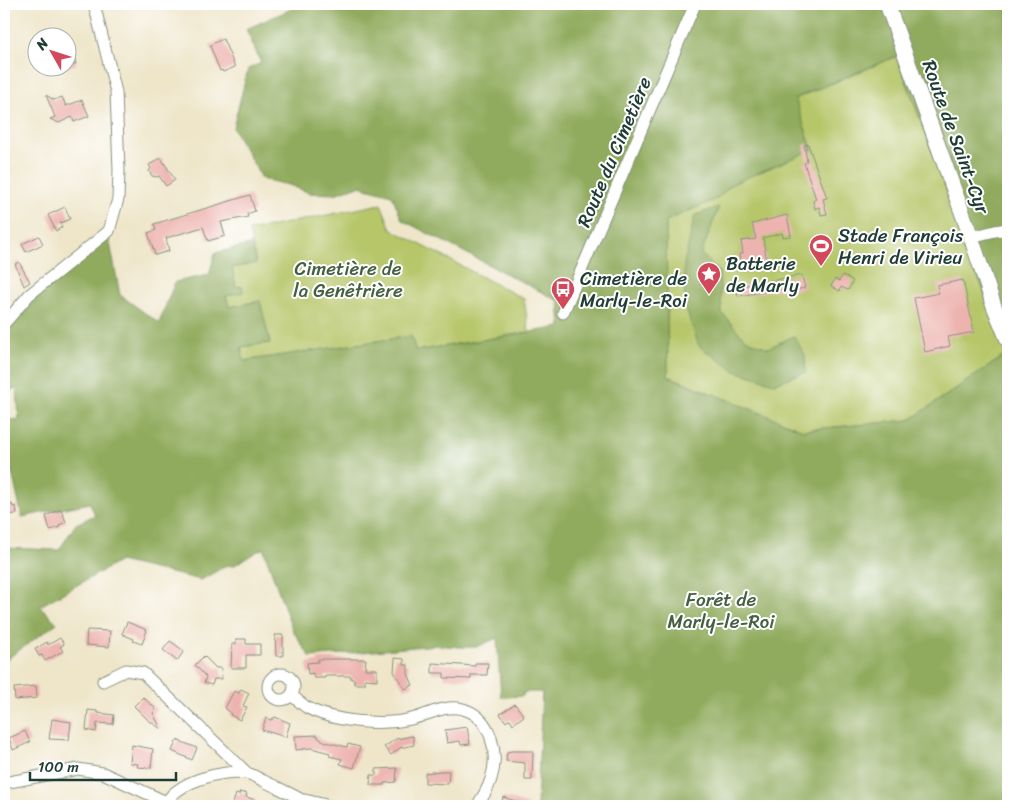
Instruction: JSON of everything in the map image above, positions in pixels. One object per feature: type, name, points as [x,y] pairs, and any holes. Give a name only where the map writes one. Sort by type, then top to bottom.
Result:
[{"type":"main road","name":"Route de Saint-Cyr","points":[[887,4],[994,306],[1008,340]]},
{"type":"street","points":[[4,324],[29,295],[109,231],[118,199],[119,170],[116,92],[94,4]]},
{"type":"street","name":"Route du Cimetière","points":[[564,313],[695,4]]},
{"type":"street","points":[[971,238],[1008,229]]},
{"type":"street","points":[[103,681],[126,670],[143,673],[247,773],[308,803],[330,806]]},
{"type":"street","points":[[291,696],[307,707],[344,720],[378,723],[410,720],[445,708],[464,709],[473,713],[486,726],[491,735],[494,763],[492,777],[486,792],[477,806]]},
{"type":"street","points":[[4,783],[78,769],[103,773],[165,804],[179,790],[198,779],[222,774],[247,773]]},
{"type":"green space","name":"Forêt de Marly-le-Roi","points":[[303,4],[1008,4],[1008,806],[537,806],[542,692],[524,692],[523,696],[501,697],[497,638],[476,647],[436,645],[310,657],[293,631],[263,548],[233,566],[227,565],[201,580],[120,561],[40,606],[57,623],[4,661],[4,548],[59,550],[76,524],[95,515],[90,503],[22,517],[11,468],[4,468],[4,421],[19,419],[17,389],[4,390],[4,333],[32,298],[109,238],[120,295],[159,323],[175,282],[209,275],[215,253],[252,244],[256,263],[232,268],[236,287],[242,286],[243,292],[226,296],[229,307],[260,301],[270,343],[241,347],[244,361],[411,336],[416,351],[561,327],[559,301],[402,220],[392,195],[359,186],[334,194],[310,193],[289,185],[262,179],[233,128],[248,69],[261,63],[246,29]],"holes":[[[897,56],[1007,354],[910,420],[803,430],[668,376],[666,221],[718,198],[732,184],[812,150],[795,98]]]},
{"type":"green space","name":"Stade François Henri de Virieu","points":[[897,56],[1007,354],[910,420],[803,430],[668,376],[666,221],[718,198],[732,184],[812,149],[795,99]]},
{"type":"green space","name":"Cimetière de la Genêtrière","points":[[381,204],[391,229],[524,299],[529,332],[416,351],[411,336],[243,361],[241,347],[270,343],[260,301],[229,307],[226,295],[243,291],[236,287],[232,268],[256,263],[249,231]]},
{"type":"green space","points":[[719,207],[701,254],[719,271],[722,313],[745,339],[768,348],[794,336],[805,355],[806,372],[774,383],[735,371],[699,346],[685,306],[684,264],[695,215]]},
{"type":"building","points":[[223,39],[235,67],[223,72],[222,70],[220,71],[210,46]]},
{"type":"building","points":[[46,95],[54,100],[62,97],[66,106],[82,100],[89,116],[74,122],[72,117],[59,123],[50,119],[55,117]]},
{"type":"building","points":[[808,144],[827,198],[823,199],[827,214],[821,215],[819,207],[815,209],[813,201],[816,199],[804,163],[807,161],[804,145]]},
{"type":"building","points":[[161,158],[175,180],[166,186],[159,176],[152,176],[149,171],[151,168],[149,165]]},
{"type":"building","points":[[250,195],[255,211],[247,214],[248,217],[221,222],[225,236],[208,241],[203,227],[166,238],[169,251],[155,255],[148,233],[156,230],[154,224]]},
{"type":"building","points":[[65,207],[70,219],[60,223],[62,227],[56,231],[48,215]]},
{"type":"building","points":[[787,215],[791,236],[783,237],[782,233],[763,238],[767,262],[741,266],[739,254],[743,253],[741,241],[756,239],[752,224]]},
{"type":"building","points":[[39,236],[43,244],[26,252],[22,244]]},
{"type":"building","points":[[19,262],[30,282],[24,286],[15,264]]},
{"type":"building","points":[[802,275],[805,288],[790,291],[789,288],[738,296],[736,287]]},
{"type":"building","points":[[843,275],[853,281],[848,290],[841,287],[840,291],[831,286],[835,279],[839,281]]},
{"type":"building","points":[[963,280],[974,332],[948,337],[950,346],[925,352],[914,298],[939,293],[937,285]]},
{"type":"building","points":[[12,504],[13,507],[16,506],[17,514],[4,515],[4,505]]},
{"type":"building","points":[[61,509],[66,522],[59,525],[60,527],[50,530],[46,516]]},
{"type":"building","points":[[127,622],[147,630],[142,644],[122,634]]},
{"type":"building","points":[[87,630],[110,631],[109,647],[86,645]]},
{"type":"building","points":[[275,635],[283,635],[283,656],[276,656]]},
{"type":"building","points":[[60,638],[64,644],[60,647],[63,651],[45,661],[42,655],[39,656],[35,649],[47,642],[48,645]]},
{"type":"building","points":[[236,639],[246,639],[246,644],[260,644],[260,655],[246,655],[246,668],[231,668],[232,644],[236,644]]},
{"type":"building","points":[[170,641],[184,651],[177,661],[163,650]]},
{"type":"building","points":[[204,656],[216,668],[221,668],[222,679],[214,679],[212,685],[204,683],[206,677],[195,665]]},
{"type":"building","points":[[395,658],[404,659],[404,665],[408,665],[408,674],[413,685],[405,689],[394,672]]},
{"type":"building","points":[[318,659],[366,659],[365,669],[377,669],[377,680],[365,679],[365,684],[354,684],[354,679],[351,679],[351,676],[314,678],[313,673],[308,674],[307,663],[318,662]]},
{"type":"building","points":[[432,663],[475,666],[475,663],[488,663],[487,675],[471,675],[471,679],[444,678],[444,673],[432,673]]},
{"type":"building","points":[[36,686],[37,698],[15,700],[14,688]]},
{"type":"building","points":[[241,689],[249,693],[243,706],[247,707],[240,720],[230,715],[231,713],[225,708],[234,691],[239,693]]},
{"type":"building","points":[[143,697],[156,709],[153,713],[161,729],[134,706]]},
{"type":"building","points":[[515,704],[524,716],[513,724],[510,719],[506,722],[500,714]]},
{"type":"building","points":[[88,710],[114,715],[113,724],[97,723],[96,732],[86,730]]},
{"type":"building","points":[[275,717],[290,723],[286,737],[262,730],[266,718],[271,720]]},
{"type":"building","points":[[52,719],[71,722],[69,740],[49,739]]},
{"type":"building","points":[[467,727],[470,744],[461,745],[460,741],[447,743],[445,730]]},
{"type":"building","points":[[25,731],[30,742],[13,750],[9,738]]},
{"type":"building","points":[[318,735],[318,738],[326,742],[347,747],[348,744],[360,747],[354,768],[340,764],[342,759],[329,756],[330,753],[311,748],[296,750],[295,736]]},
{"type":"building","points":[[413,736],[414,745],[400,748],[391,755],[384,747],[396,739]]},
{"type":"building","points":[[177,740],[197,748],[192,760],[172,751]]},
{"type":"building","points":[[132,745],[153,749],[151,768],[137,767],[138,764],[130,763]]},
{"type":"building","points":[[533,751],[532,780],[525,780],[525,763],[506,761],[507,752]]},
{"type":"building","points":[[397,768],[396,782],[384,783],[384,785],[370,785],[371,775],[376,775],[376,769]]},
{"type":"building","points":[[449,771],[448,784],[425,783],[425,773]]},
{"type":"building","points":[[240,792],[247,794],[246,797],[256,800],[254,806],[232,806],[236,794],[239,795]]},
{"type":"building","points":[[503,797],[528,805],[501,806]]},
{"type":"place","name":"Stade François Henri de Virieu","points":[[821,267]]},
{"type":"place","name":"Batterie de Marly","points":[[709,295]]},
{"type":"place","name":"Cimetière de Marly-le-Roi","points":[[563,310]]}]
